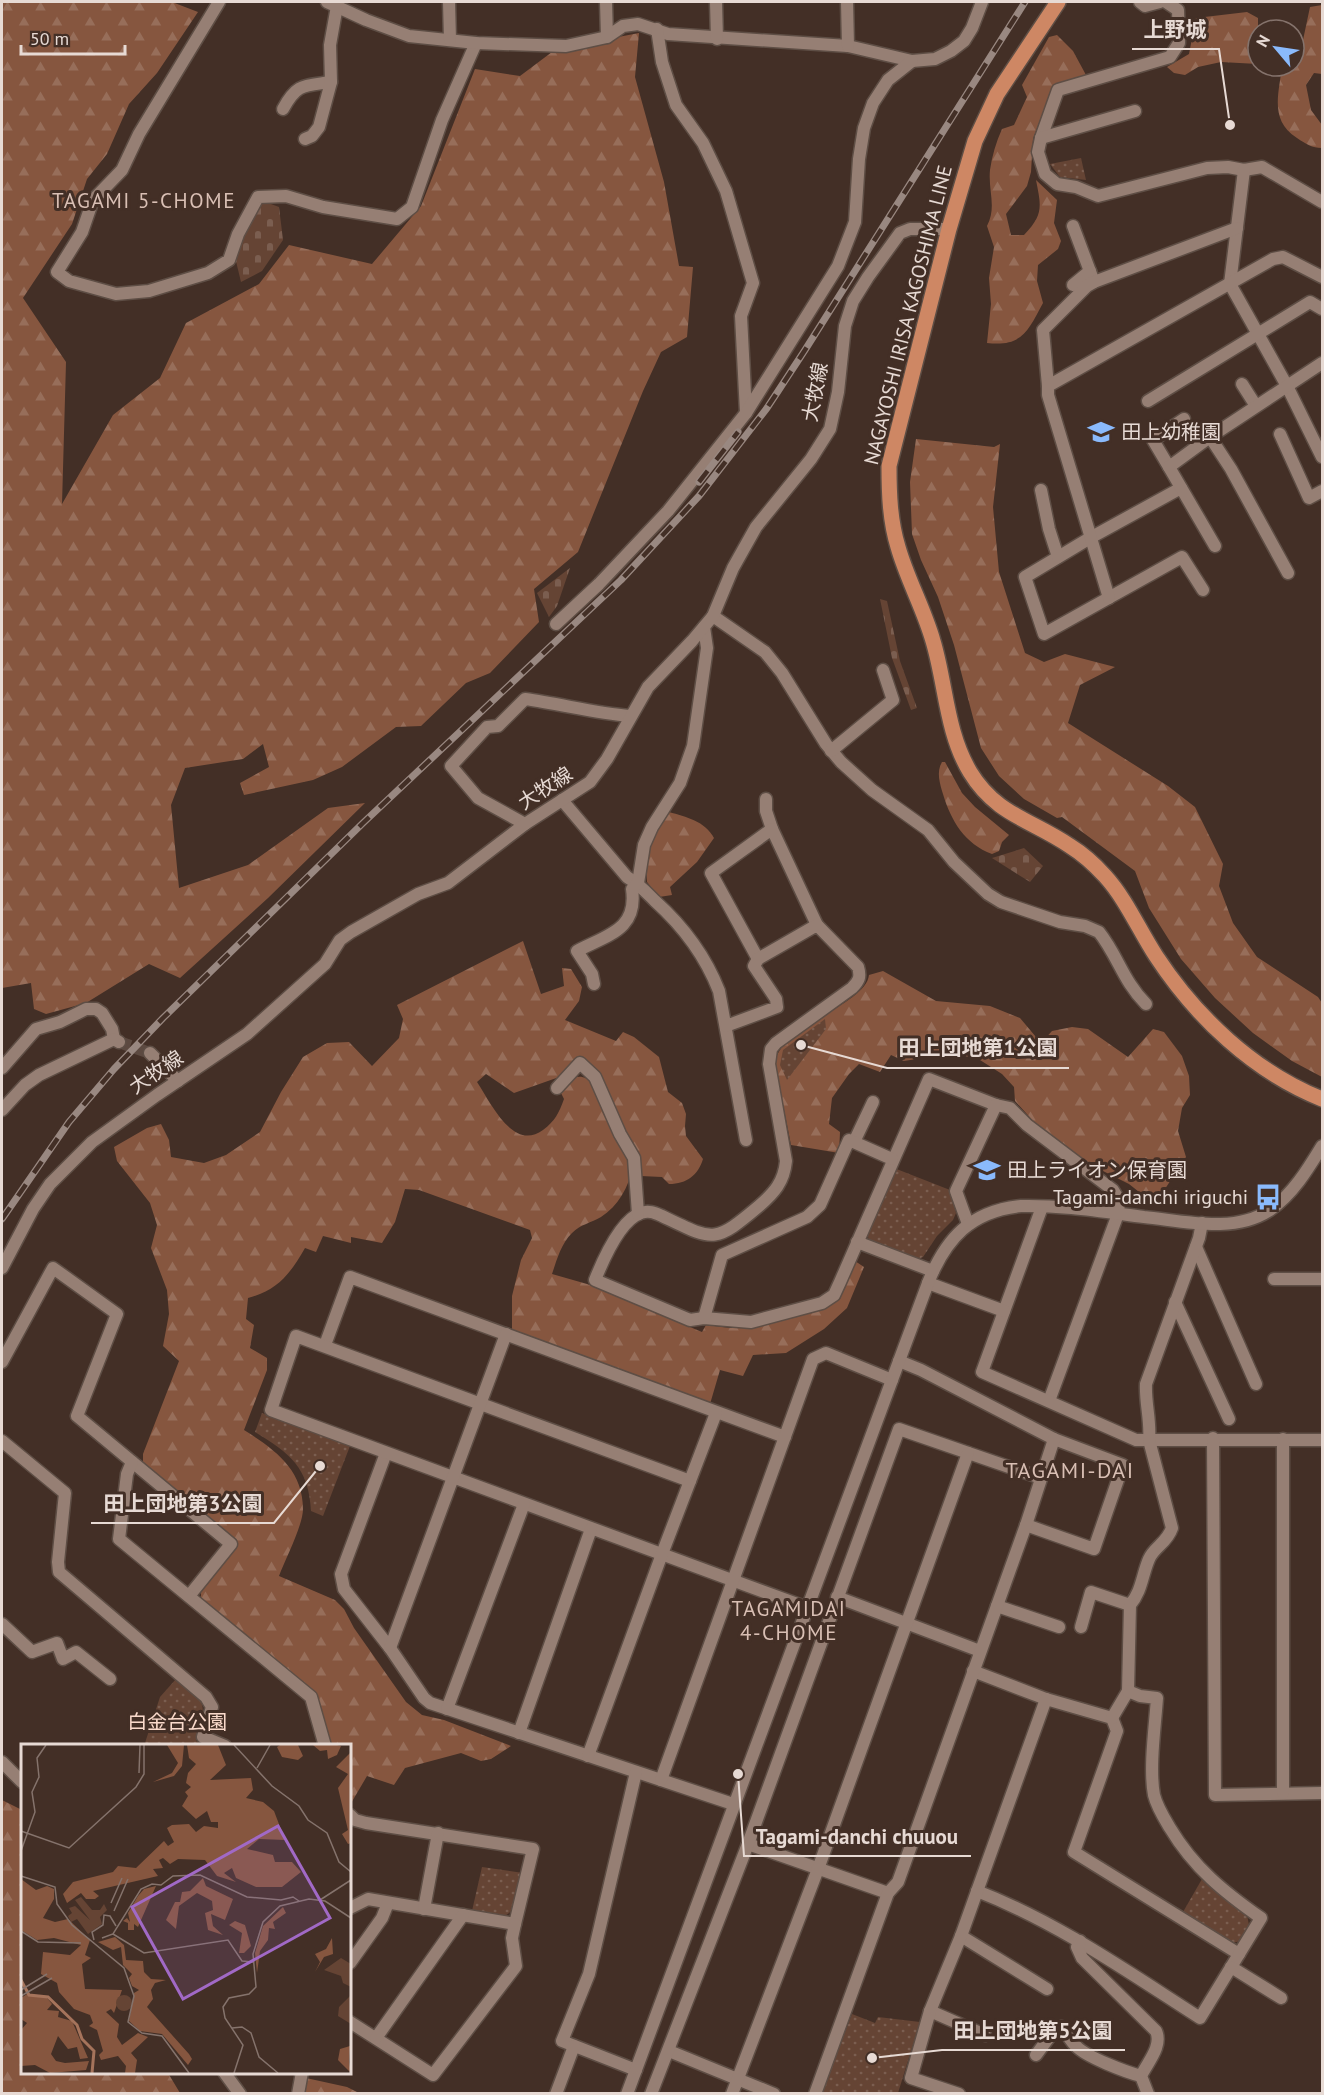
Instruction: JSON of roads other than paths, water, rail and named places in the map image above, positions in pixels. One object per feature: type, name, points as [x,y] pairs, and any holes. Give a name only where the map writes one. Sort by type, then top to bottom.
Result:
[{"type":"main road","name":"NAGAYOSHI IRISA KAGOSHIMA LINE","points":[[1058,2],[1026,48],[986,115],[966,168],[889,466],[890,509],[898,547],[934,642],[953,732],[970,772],[998,805],[1017,818],[1070,846],[1105,876],[1119,893],[1175,983],[1222,1035],[1273,1073],[1323,1099]]},
{"type":"street","points":[[219,2],[139,134],[122,170],[93,200],[82,232],[57,272],[69,281],[116,294],[149,291],[208,273],[229,260],[238,234],[258,197],[286,196],[323,207],[397,219],[412,207],[442,120],[476,43]]},
{"type":"street","points":[[449,2],[450,40]]},
{"type":"street","points":[[606,2],[607,37]]},
{"type":"street","points":[[716,2],[717,39]]},
{"type":"street","points":[[847,2],[848,46]]},
{"type":"street","points":[[305,139],[312,136],[319,127],[331,82],[332,4],[409,36],[476,43],[566,46],[607,37],[622,26],[638,24],[657,28],[668,34],[848,46],[912,61],[935,59],[964,41],[972,28],[982,2]]},
{"type":"street","points":[[1140,2],[1144,6],[1160,2]]},
{"type":"street","points":[[1166,2],[1178,10],[1179,43],[1170,57],[1058,90],[1038,152],[1045,174],[1057,184],[1076,187],[1098,196],[1207,168],[1228,167],[1244,170],[1262,167],[1323,202]]},
{"type":"street","points":[[657,28],[662,62],[676,105],[703,143],[726,191],[753,283],[741,316],[746,413]]},
{"type":"street","points":[[556,624],[599,584],[668,511],[746,413],[838,266],[855,222],[859,159],[864,128],[873,103],[888,80],[912,61]]},
{"type":"street","points":[[283,109],[299,87],[331,82]]},
{"type":"street","points":[[1041,138],[1135,111]]},
{"type":"street","points":[[1244,170],[1230,284],[1287,386],[1323,457]]},
{"type":"street","points":[[1073,226],[1092,276],[1087,285],[1043,330],[1048,395],[1109,598]]},
{"type":"street","points":[[1073,285],[1092,276],[1237,228]]},
{"type":"street","name":"大牧線","points":[[2,1268],[33,1209],[50,1184],[67,1165],[111,1127],[247,1034],[325,964],[339,940],[418,894],[448,883],[525,824],[590,782],[600,770],[648,687],[713,616],[733,568],[756,527],[811,459],[830,429],[838,392],[845,326],[854,301],[868,277],[900,233],[910,229],[949,229]]},
{"type":"street","points":[[1048,386],[1273,260],[1283,257],[1323,277]]},
{"type":"street","points":[[1148,401],[1310,302],[1323,309]]},
{"type":"street","points":[[1169,467],[1210,437],[1323,363]]},
{"type":"street","points":[[1242,384],[1256,406]]},
{"type":"street","points":[[1184,419],[1153,440],[1215,546]]},
{"type":"street","points":[[1280,434],[1309,498],[1323,491]]},
{"type":"street","points":[[1210,437],[1231,469],[1288,573]]},
{"type":"street","points":[[1181,488],[1090,538],[1026,577],[1044,634],[1182,557],[1203,590]]},
{"type":"street","points":[[1041,490],[1049,529],[1058,557]]},
{"type":"street","points":[[713,616],[765,652],[783,673],[831,751],[855,776],[928,830],[954,861],[988,894],[1001,902],[1060,922],[1099,932],[1124,978],[1146,1004]]},
{"type":"street","points":[[594,984],[592,974],[576,951],[619,929],[632,913],[634,900],[632,889],[638,883],[644,844],[680,783],[693,746],[707,648],[704,627]]},
{"type":"street","points":[[831,751],[893,700],[884,670]]},
{"type":"street","points":[[525,824],[478,798],[451,766],[488,727],[498,726],[525,699],[585,711],[630,716]]},
{"type":"street","points":[[766,799],[766,811],[772,829],[817,925],[858,967],[860,974],[858,982],[789,1032],[771,1049],[769,1064],[786,1161],[780,1184],[772,1194],[732,1228],[712,1236],[699,1234],[656,1213],[648,1211],[638,1214],[617,1236],[595,1280],[690,1320],[704,1318],[751,1322],[822,1303],[834,1294],[929,1079],[996,1105],[1010,1108],[1027,1125],[1113,1190],[1119,1200],[1118,1214],[1049,1401]]},
{"type":"street","points":[[562,800],[627,878],[638,883],[690,936],[711,970],[719,991],[746,1140]]},
{"type":"street","points":[[758,959],[711,873],[772,829]]},
{"type":"street","points":[[726,1026],[777,1007],[776,999],[754,966],[758,959],[817,925]]},
{"type":"street","points":[[2,1068],[36,1029],[60,1022],[86,1009],[96,1009],[102,1013],[117,1041],[39,1076],[25,1085],[2,1110]]},
{"type":"street","points":[[150,1053],[178,1081]]},
{"type":"street","points":[[557,1088],[580,1063],[595,1077],[620,1134],[634,1158],[638,1214]]},
{"type":"street","points":[[854,1142],[873,1102]]},
{"type":"street","points":[[968,1224],[956,1191],[996,1105]]},
{"type":"street","points":[[704,1318],[722,1255],[814,1212],[820,1205],[849,1140],[892,1159]]},
{"type":"street","points":[[627,2094],[928,1283],[948,1244],[968,1224],[998,1209],[1021,1206],[1202,1223],[1239,1222],[1256,1217],[1283,1200],[1323,1146]]},
{"type":"street","points":[[1042,1207],[982,1372],[1136,1440],[1213,1438],[1323,1440]]},
{"type":"street","points":[[1112,1718],[1128,1691],[1130,1605],[1138,1596],[1149,1557],[1168,1539],[1172,1528],[1149,1440],[1146,1384],[1196,1247],[1202,1223]]},
{"type":"street","points":[[857,1242],[933,1270]]},
{"type":"street","points":[[1196,1247],[1256,1384]]},
{"type":"street","points":[[2,1362],[53,1268],[117,1314],[77,1416],[231,1544],[189,1596]]},
{"type":"street","points":[[325,1346],[350,1277],[785,1437]]},
{"type":"street","points":[[1274,1279],[1323,1279]]},
{"type":"street","points":[[928,1283],[1004,1311]]},
{"type":"street","points":[[1175,1302],[1229,1419]]},
{"type":"street","points":[[390,1648],[506,1334]]},
{"type":"street","points":[[690,1481],[297,1336],[271,1410],[808,1608]]},
{"type":"street","points":[[661,1780],[813,1359],[826,1353],[892,1380]]},
{"type":"street","points":[[899,1361],[921,1370],[1054,1439],[1123,1465],[1094,1549],[1026,1525]]},
{"type":"street","points":[[588,1756],[716,1413]]},
{"type":"street","points":[[651,2094],[748,1844],[899,1429],[1041,1478]]},
{"type":"street","points":[[1213,1438],[1215,1795],[1323,1793]]},
{"type":"street","points":[[815,2094],[888,1893],[898,1882],[1026,1525],[1054,1439]]},
{"type":"street","points":[[1283,1439],[1283,1793]]},
{"type":"street","points":[[2,1441],[65,1494],[58,1562],[60,1572],[206,1697],[212,1707],[203,1737],[220,1744]]},
{"type":"street","points":[[386,1453],[341,1574],[344,1589],[390,1648],[424,1698],[430,1703],[447,1709],[733,1804]]},
{"type":"street","points":[[732,2094],[818,1869],[968,1453]]},
{"type":"street","points":[[132,1462],[127,1474],[119,1539],[311,1697],[323,1744]]},
{"type":"street","points":[[447,1709],[524,1504]]},
{"type":"street","points":[[519,1733],[591,1528]]},
{"type":"street","points":[[1081,1627],[1091,1592],[1130,1605]]},
{"type":"street","points":[[837,1597],[980,1651]]},
{"type":"street","points":[[997,1606],[1059,1627]]},
{"type":"street","points":[[2,1624],[32,1652],[57,1643],[63,1659],[76,1652],[110,1679]]},
{"type":"street","points":[[973,1671],[1046,1700],[1112,1718]]},
{"type":"street","points":[[977,1891],[1012,1904],[1080,1941],[1200,2018],[1261,1918],[1208,1878],[1176,1838],[1163,1816],[1155,1796],[1153,1777],[1157,1698],[1140,1696],[1128,1691]]},
{"type":"street","points":[[958,2094],[911,2078],[930,2011],[977,1891],[1046,1700]]},
{"type":"street","points":[[1112,1718],[1117,1731],[1074,1852],[1239,1954]]},
{"type":"street","points":[[2,1762],[21,1781]]},
{"type":"street","points":[[636,1772],[590,1974],[562,2041],[636,2070]]},
{"type":"street","points":[[351,1816],[355,1820],[366,1823],[534,1849],[512,1938],[516,1966],[433,2075],[351,2023]]},
{"type":"street","points":[[424,1909],[438,1833]]},
{"type":"street","points":[[748,1844],[888,1893]]},
{"type":"street","points":[[351,1908],[368,1899],[515,1924]]},
{"type":"street","points":[[351,1962],[382,1918],[388,1903]]},
{"type":"street","points":[[375,2038],[463,1915]]},
{"type":"street","points":[[960,1936],[1047,1989]]},
{"type":"street","points":[[1080,1941],[1077,1947],[1082,1958],[1156,2031],[1159,2038],[1158,2044],[1141,2076],[1148,2094]]},
{"type":"street","points":[[1231,1967],[1281,1998]]},
{"type":"street","points":[[930,2011],[985,2035]]},
{"type":"street","points":[[1036,2055],[1056,2028],[1062,2027],[1076,2047],[1085,2053],[1141,2076]]},
{"type":"street","points":[[556,2094],[574,2046]]},
{"type":"street","points":[[669,2050],[774,2094]]},
{"type":"street","points":[[225,2074],[240,2094]]},
{"type":"street","points":[[298,2094],[302,2074]]},
{"type":"tunnel","points":[[119,1042],[150,1053]]},
{"type":"railway","points":[[2,1219],[69,1122],[114,1069],[163,1018],[363,823],[621,580],[699,496],[767,408],[1025,2]]},
{"type":"railway","points":[[699,482],[738,432]]},
{"type":"place","name":"上野城","points":[[1230,125]]},
{"type":"place","name":"田上幼稚園","points":[[1101,432]]},
{"type":"place","name":"田上団地第1公園","points":[[801,1045]]},
{"type":"place","name":"田上ライオン保育園","points":[[987,1170]]},
{"type":"place","name":"Tagami-danchi iriguchi","points":[[1268,1197]]},
{"type":"place","name":"田上団地第3公園","points":[[320,1466]]},
{"type":"place","name":"Tagami-danchi chuuou","points":[[738,1774]]},
{"type":"place","name":"田上団地第5公園","points":[[872,2058]]},
{"type":"district","name":"TAGAMI 5-CHOME","points":[[144,201]]},
{"type":"district","name":"TAGAMI-DAI","points":[[1070,1470]]},
{"type":"district","name":"TAGAMIDAI 4-CHOME","points":[[789,1621]]},
{"type":"park label","name":"白金台公園","points":[[177,1722]]}]
